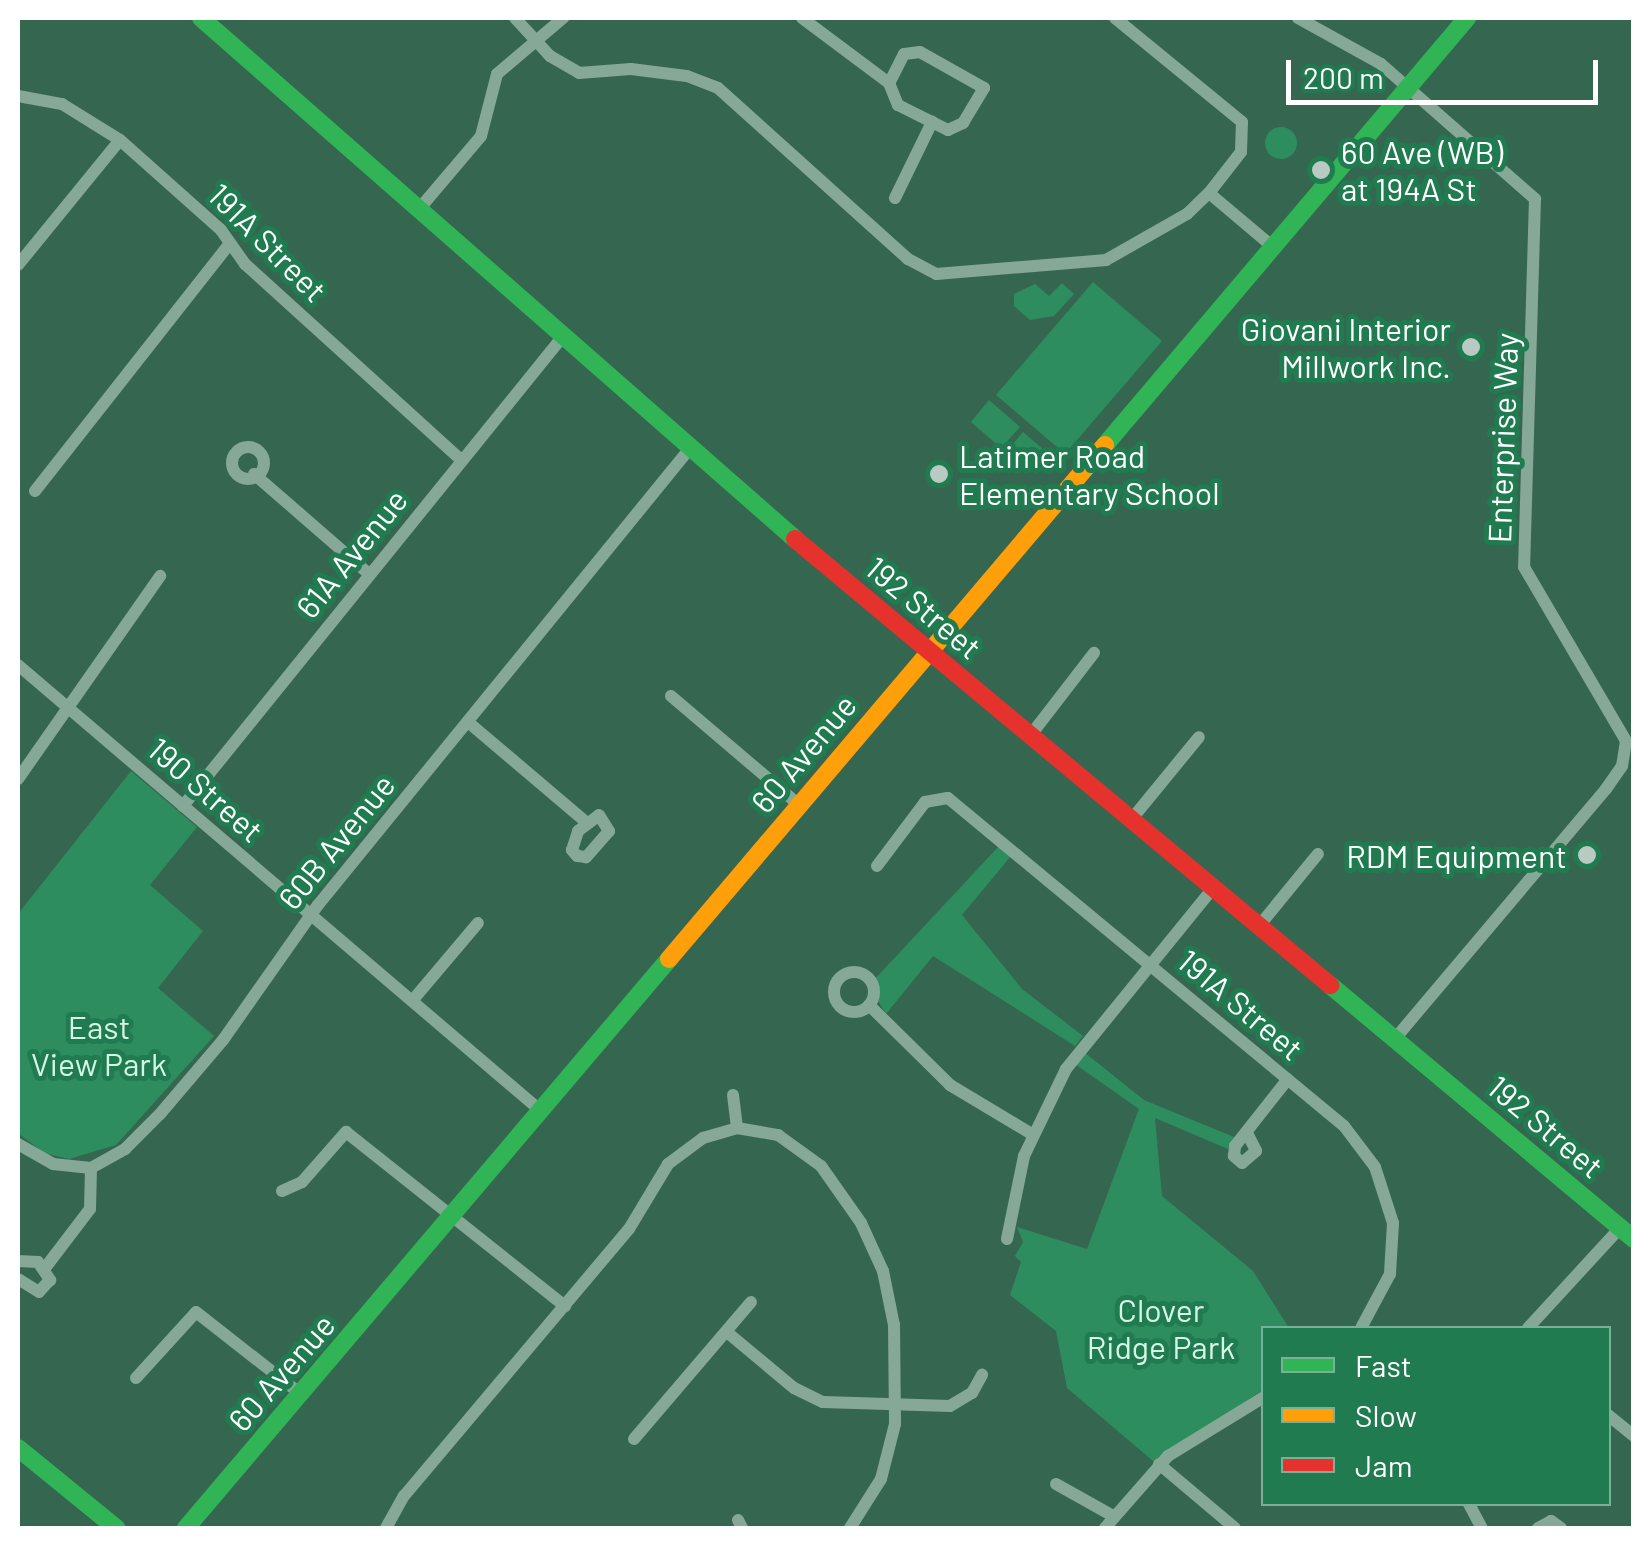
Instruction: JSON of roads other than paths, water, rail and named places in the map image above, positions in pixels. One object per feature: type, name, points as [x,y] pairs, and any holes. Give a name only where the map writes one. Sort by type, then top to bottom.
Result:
[{"type":"street","name":"192 Street","points":[[201,18],[928,651],[1630,1234]]},
{"type":"street","points":[[515,18],[567,68],[593,77],[631,69],[704,80],[908,259],[936,274],[1106,260],[1188,214],[1241,152],[1242,122],[1115,18]]},
{"type":"street","points":[[420,208],[481,136],[497,74],[563,18]]},
{"type":"street","points":[[802,18],[888,83],[898,105],[948,130],[963,123],[984,88],[920,52],[904,54],[888,83]]},
{"type":"street","name":"60 Avenue","points":[[186,1528],[1466,18]]},
{"type":"street","points":[[1302,19],[1358,50],[1408,86]]},
{"type":"street","name":"Enterprise Way","points":[[1395,1039],[1606,788],[1622,766],[1626,742],[1524,567],[1534,199],[1408,86]]},
{"type":"street","name":"191A Street","points":[[18,96],[62,104],[120,140],[230,244],[244,264],[461,460]]},
{"type":"street","points":[[895,198],[932,122]]},
{"type":"street","points":[[18,264],[120,140]]},
{"type":"street","points":[[1209,193],[1272,246]]},
{"type":"street","points":[[35,491],[230,244]]},
{"type":"street","name":"61A Avenue","points":[[183,806],[564,335]]},
{"type":"street","name":"60B Avenue","points":[[91,1168],[124,1149],[160,1114],[223,1040],[310,915],[691,448]]},
{"type":"street","points":[[254,474],[370,574]]},
{"type":"street","points":[[18,779],[70,710],[160,576]]},
{"type":"street","points":[[1030,736],[1094,652]]},
{"type":"street","name":"190 Street","points":[[18,665],[541,1111]]},
{"type":"street","points":[[671,696],[799,805]]},
{"type":"street","points":[[468,722],[586,822]]},
{"type":"street","points":[[1130,820],[1199,737]]},
{"type":"street","name":"191A Street","points":[[878,866],[934,796],[948,798],[1352,1135],[1387,1196],[1393,1256],[1364,1325]]},
{"type":"street","points":[[1259,926],[1318,854]]},
{"type":"street","points":[[1007,1240],[1032,1134],[1066,1069],[1214,888]]},
{"type":"street","points":[[412,1001],[478,923]]},
{"type":"street","points":[[869,1005],[950,1085],[1032,1134]]},
{"type":"street","points":[[1247,1133],[1288,1079]]},
{"type":"street","points":[[733,1095],[737,1128]]},
{"type":"street","points":[[386,1528],[404,1496],[629,1229],[678,1154],[737,1128],[785,1138],[832,1179],[877,1257],[894,1325],[896,1406],[887,1463],[850,1528]]},
{"type":"street","points":[[282,1190],[302,1182],[346,1132],[565,1306]]},
{"type":"street","points":[[18,1144],[52,1164],[91,1168],[90,1209],[44,1268]]},
{"type":"street","points":[[1530,1326],[1630,1234]]},
{"type":"street","points":[[18,1261],[28,1257],[44,1268],[50,1280],[39,1292],[18,1279]]},
{"type":"street","points":[[634,1439],[751,1302]]},
{"type":"street","points":[[136,1378],[196,1312],[302,1395]]},
{"type":"street","points":[[728,1333],[812,1398],[896,1406],[950,1406],[972,1393],[982,1375]]},
{"type":"street","points":[[1056,1484],[1109,1522],[1158,1464],[1261,1399]]},
{"type":"street","points":[[1611,1417],[1634,1436]]},
{"type":"street","points":[[18,1448],[116,1528]]},
{"type":"street","points":[[1158,1464],[1236,1528]]},
{"type":"street","points":[[1470,1506],[1482,1528]]},
{"type":"street","points":[[1538,1528],[1551,1521],[1561,1528]]},
{"type":"place","name":"60 Ave (WB) at 194A St","points":[[1321,170]]},
{"type":"place","name":"Giovani Interior Millwork Inc.","points":[[1471,347]]},
{"type":"place","name":"Latimer Road Elementary School","points":[[939,474]]},
{"type":"place","name":"RDM Equipment","points":[[1587,855]]},
{"type":"park label","name":"East View Park","points":[[99,1046]]},
{"type":"park label","name":"Clover Ridge Park","points":[[1161,1328]]}]
